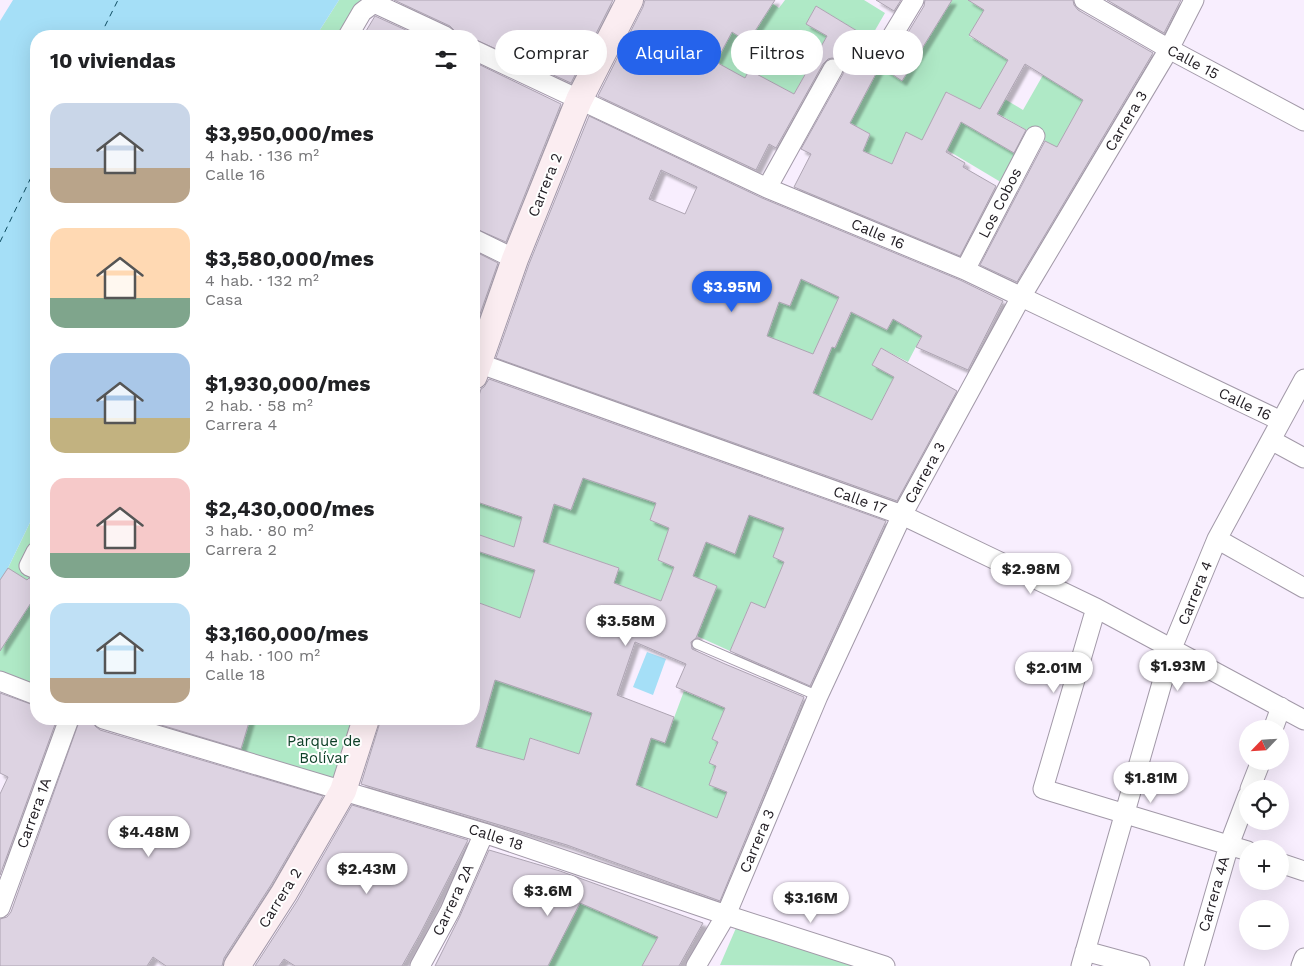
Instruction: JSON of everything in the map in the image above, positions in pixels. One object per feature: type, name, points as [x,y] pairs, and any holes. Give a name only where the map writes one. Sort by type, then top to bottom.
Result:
[{"type":"main road","name":"Carrera 2","points":[[480,358],[515,259],[578,100],[630,0]]},
{"type":"main road","name":"Carrera 2","points":[[237,966],[284,893],[343,791],[364,725]]},
{"type":"street","points":[[896,30],[914,0]]},
{"type":"street","name":"Calle 15","points":[[1084,0],[1169,49],[1304,121]]},
{"type":"street","name":"Carrera 3","points":[[696,966],[726,915],[818,696],[902,515],[1021,297],[1169,49],[1194,0]]},
{"type":"street","points":[[352,30],[362,12],[375,2],[433,30]]},
{"type":"street","name":"Calle 16","points":[[480,53],[767,188],[965,270],[1281,421]]},
{"type":"street","points":[[767,188],[833,69]]},
{"type":"street","name":"Los Cobos","points":[[965,270],[1034,136]]},
{"type":"street","points":[[480,242],[515,259]]},
{"type":"street","name":"Calle 17","points":[[480,370],[902,515],[1096,608],[1304,720]]},
{"type":"street","name":"Carrera 4","points":[[1083,959],[1172,648],[1217,539],[1304,379]]},
{"type":"street","name":"Calle 16","points":[[1271,440],[1304,458]]},
{"type":"street","points":[[1217,539],[1304,588]]},
{"type":"street","points":[[1096,608],[1043,789],[1239,848]]},
{"type":"street","points":[[0,681],[30,693]]},
{"type":"street","points":[[1276,720],[1281,707]]},
{"type":"street","name":"Carrera 1A","points":[[0,908],[66,725]]},
{"type":"street","name":"Calle 18","points":[[123,725],[484,832],[726,915],[885,966]]},
{"type":"street","name":"Carrera 4A","points":[[1194,966],[1228,845],[1239,818]]},
{"type":"street","name":"Carrera 2A","points":[[420,966],[450,910],[484,832]]},
{"type":"street","points":[[1289,866],[1304,871]]},
{"type":"street","points":[[1301,966],[1304,958]]},
{"type":"street","points":[[1083,959],[1140,966]]},
{"type":"lane","points":[[697,644],[818,696]]},
{"type":"green space","points":[[339,0],[376,0],[353,30],[320,30]]},
{"type":"green space","points":[[785,0],[864,0],[885,13],[875,30],[855,30],[816,6],[806,24],[816,30],[756,30],[769,1],[779,8]]},
{"type":"green space","points":[[952,0],[968,0],[984,10],[969,36],[987,47],[997,31],[1017,44],[991,91],[1023,110],[1043,75],[1083,100],[1057,148],[985,106],[974,129],[1019,156],[1004,184],[947,150],[970,104],[947,92],[925,135],[926,142],[906,133],[892,164],[863,151],[870,134],[850,123],[874,75],[893,75],[902,81],[906,75],[923,75],[923,47]]},
{"type":"green space","points":[[731,34],[731,70],[721,65],[721,53]]},
{"type":"green space","points":[[823,34],[827,36],[823,43]]},
{"type":"green space","points":[[758,75],[805,75],[794,94]]},
{"type":"green space","points":[[806,266],[818,287],[839,297],[814,354],[780,350],[730,313],[769,329],[774,316],[762,311],[767,297],[790,306]]},
{"type":"green space","points":[[856,303],[870,321],[887,330],[893,319],[922,335],[908,362],[881,348],[872,365],[894,377],[872,420],[813,394],[832,347],[835,348]]},
{"type":"green space","points":[[583,478],[656,503],[650,520],[669,528],[658,560],[674,567],[661,601],[614,583],[619,568],[543,542],[554,504],[571,510]]},
{"type":"green space","points":[[480,503],[522,517],[514,547],[480,535]]},
{"type":"green space","points":[[749,515],[784,528],[773,557],[795,567],[765,608],[751,602],[730,651],[697,636],[717,586],[693,576],[706,542],[735,553]]},
{"type":"green space","points":[[30,522],[30,692],[0,680],[0,580],[8,568]]},
{"type":"green space","points":[[480,552],[535,570],[520,618],[480,603]]},
{"type":"green space","points":[[495,680],[592,713],[579,754],[531,738],[524,760],[476,747]]},
{"type":"green space","points":[[684,691],[725,708],[712,739],[718,742],[709,762],[716,766],[709,785],[727,792],[717,818],[636,785],[651,738],[665,742]]},
{"type":"green space","name":"Parque de Bolívar","points":[[248,725],[364,725],[344,787],[239,755]]},
{"type":"green space","points":[[580,903],[658,937],[642,966],[548,966]]},
{"type":"green space","points":[[748,927],[860,966],[720,965],[736,928]]},
{"type":"water","points":[[13,0],[339,0],[320,30],[30,30],[30,522],[8,568],[0,580],[0,21]]},
{"type":"water","points":[[647,652],[666,659],[653,695],[633,687]]},
{"type":"building","points":[[394,0],[613,0],[598,30],[495,30],[495,49],[480,42],[480,30],[454,30],[450,26]]},
{"type":"building","points":[[645,0],[775,0],[756,30],[731,30],[731,34],[721,53],[721,30],[631,30]]},
{"type":"building","points":[[876,0],[901,0],[894,11]]},
{"type":"building","points":[[925,0],[952,0],[923,47],[923,30],[909,30],[924,6]]},
{"type":"building","points":[[968,0],[1073,0],[1078,10],[1153,53],[1017,282],[980,265],[1045,141],[1057,147],[1083,100],[1025,64],[997,114],[1026,130],[1014,153],[961,122],[946,152],[965,163],[963,167],[996,186],[960,256],[794,187],[811,154],[801,149],[842,75],[875,75],[850,123],[870,134],[863,151],[892,164],[906,132],[922,140],[946,92],[980,109],[1008,60],[969,35],[984,10]]},
{"type":"building","points":[[1107,0],[1181,0],[1164,33]]},
{"type":"building","points":[[816,6],[856,30],[833,30],[833,58],[828,59],[823,64],[823,43],[827,36],[823,34],[823,30],[816,30],[806,24]]},
{"type":"building","points":[[375,16],[406,30],[367,30]]},
{"type":"building","points":[[617,58],[617,75],[721,75],[721,65],[731,70],[731,75],[740,75],[745,78],[746,75],[758,75],[794,94],[805,75],[817,75],[776,148],[769,144],[756,170],[598,96]]},
{"type":"building","points":[[480,65],[495,72],[495,75],[501,75],[561,104],[506,242],[480,231]]},
{"type":"building","points":[[553,75],[575,75],[571,83]]},
{"type":"building","points":[[893,75],[906,75],[902,81]]},
{"type":"building","points":[[589,116],[762,198],[960,280],[1003,301],[968,370],[916,347],[922,336],[893,319],[887,330],[851,312],[835,348],[832,347],[813,393],[872,420],[894,377],[872,365],[881,348],[957,391],[897,501],[496,358],[529,264]],"holes":[[[661,170],[697,187],[685,214],[649,199]],[[801,279],[839,297],[813,354],[767,336],[779,302],[790,306]]]},
{"type":"building","points":[[480,254],[498,263],[480,314]]},
{"type":"building","points":[[489,379],[886,521],[810,686],[730,651],[751,602],[765,608],[784,562],[773,557],[784,528],[749,515],[735,554],[706,542],[693,576],[717,586],[696,638],[691,642],[692,649],[804,697],[720,901],[567,845],[361,784],[379,725],[480,725],[480,603],[520,618],[535,570],[480,552],[480,535],[514,547],[522,517],[480,503],[481,389]],"holes":[[[583,478],[656,503],[650,520],[669,528],[658,560],[674,567],[661,601],[614,583],[619,568],[543,542],[554,504],[571,510]],[[635,642],[686,664],[676,687],[725,708],[712,739],[718,742],[709,763],[716,766],[709,785],[727,792],[717,818],[636,785],[651,738],[665,743],[674,717],[617,695]],[[495,680],[592,713],[579,754],[530,738],[524,760],[476,747]]]},
{"type":"building","points":[[8,568],[27,580],[30,578],[30,604],[0,651],[0,580]]},
{"type":"building","points":[[0,693],[30,704],[30,725],[55,725],[0,875],[0,794],[8,777],[0,773]]},
{"type":"building","points":[[78,725],[95,725],[100,730],[323,796],[271,885],[224,958],[222,966],[166,966],[153,957],[147,966],[0,966],[0,919],[7,917],[11,912]]},
{"type":"building","points":[[161,725],[248,725],[241,749]]},
{"type":"building","points":[[352,805],[468,840],[402,966],[295,966],[284,959],[279,966],[255,966],[297,901]]},
{"type":"building","points":[[489,850],[560,871],[703,923],[679,966],[642,966],[658,937],[580,903],[548,966],[435,966],[460,916]]},
{"type":"ferry route","points":[[103,30],[118,0]]},
{"type":"ferry route","points":[[0,242],[30,180]]}]
